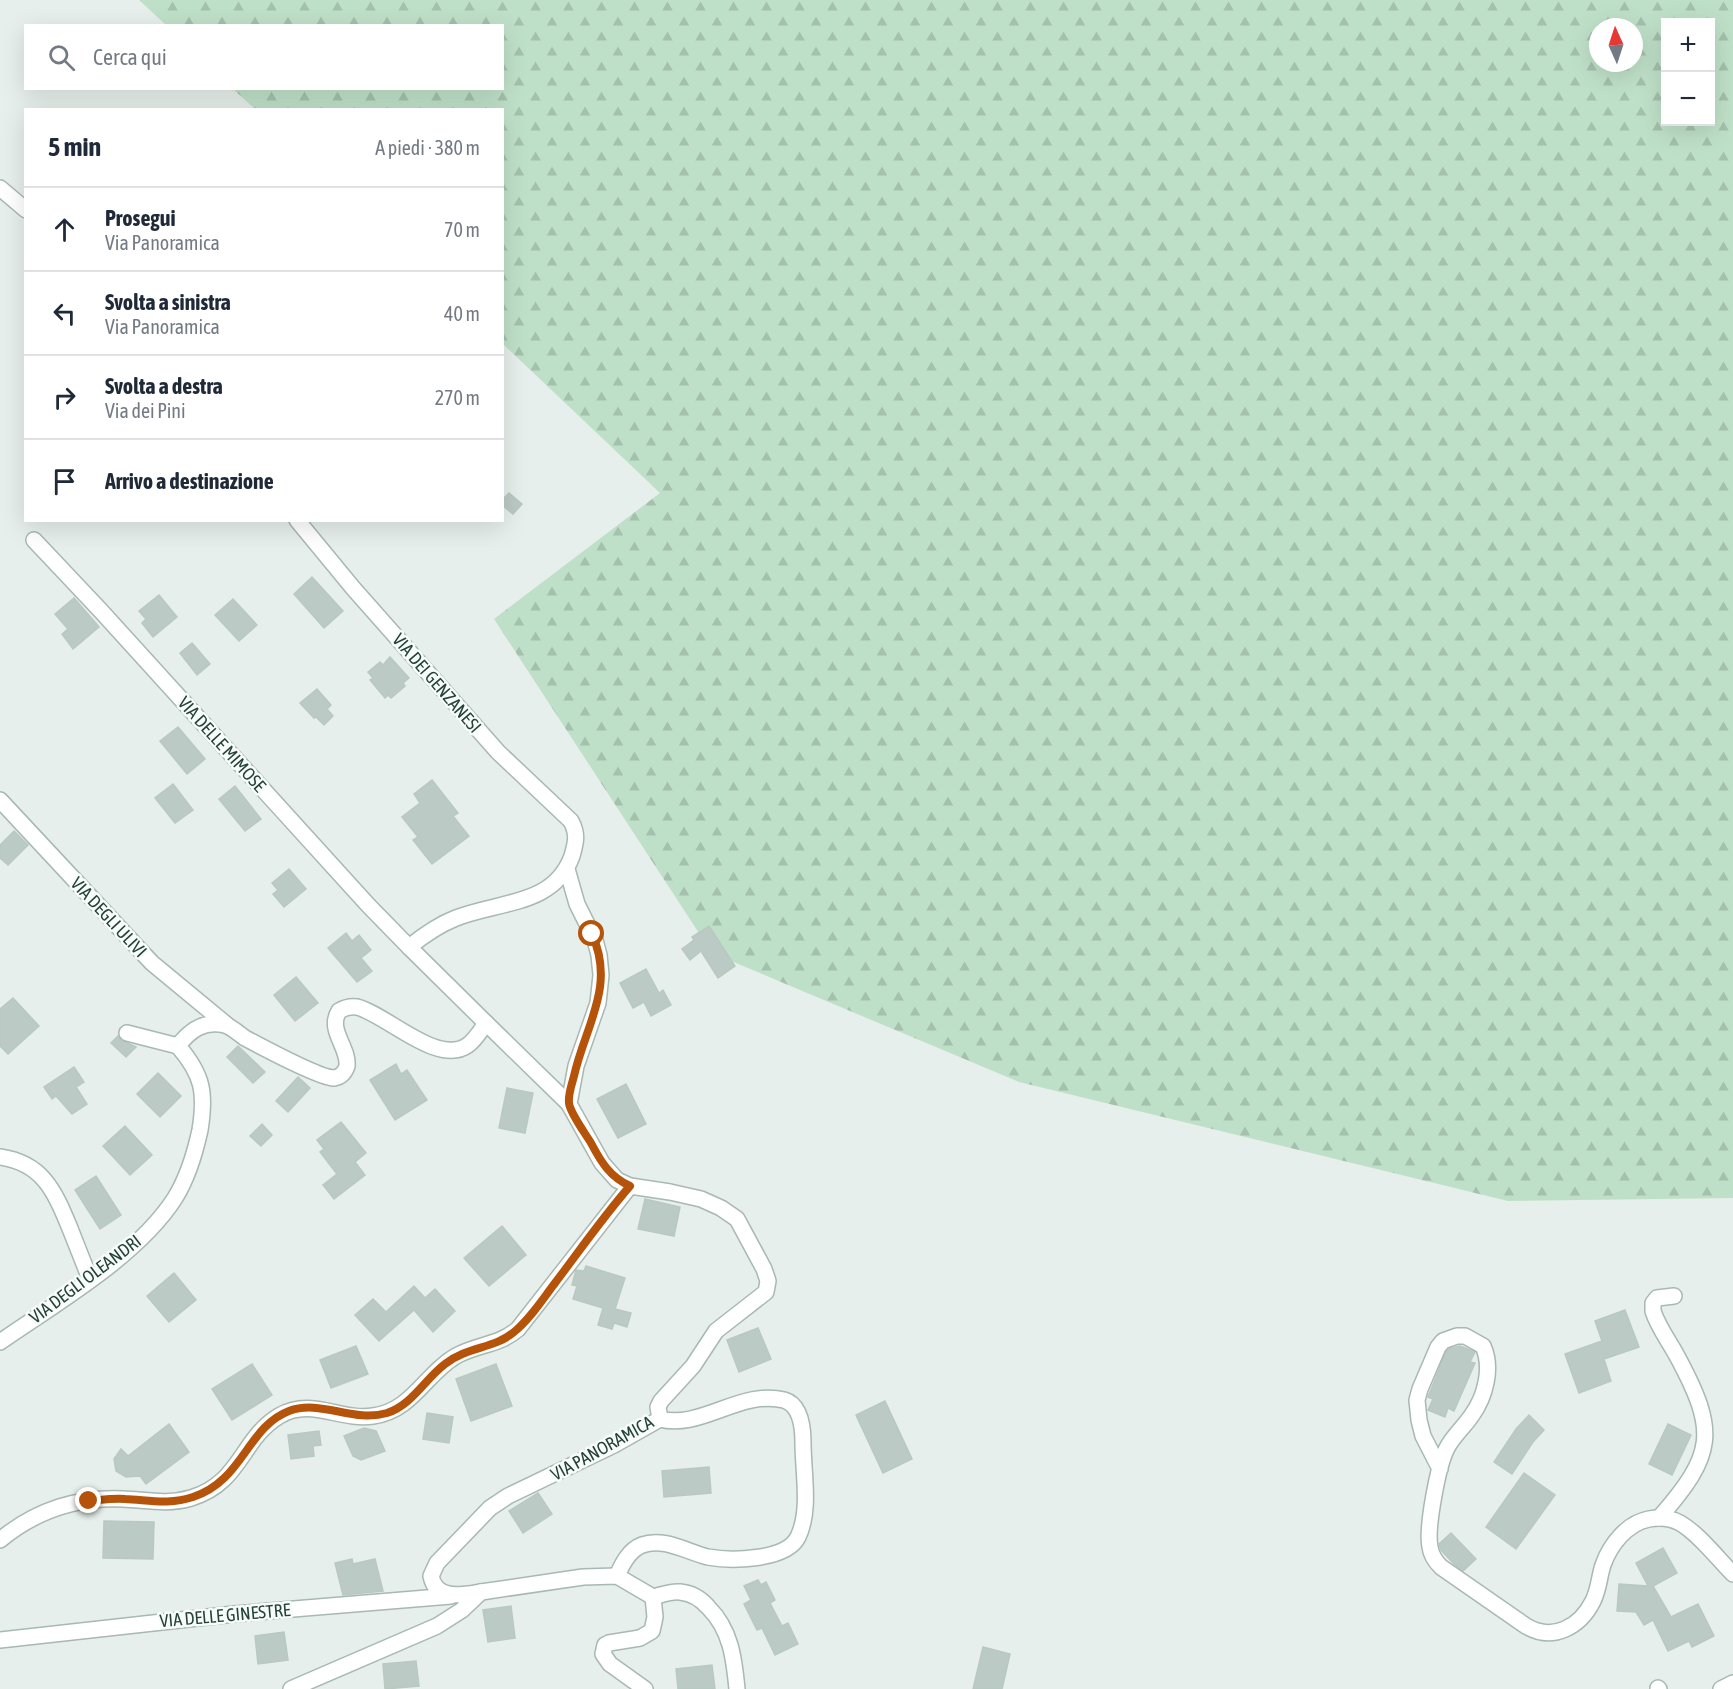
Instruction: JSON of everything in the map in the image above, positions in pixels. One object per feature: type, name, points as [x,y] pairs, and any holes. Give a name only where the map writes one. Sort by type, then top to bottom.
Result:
[{"type":"street","points":[[0,188],[24,208]]},
{"type":"street","name":"VIA DEI GENZANESI","points":[[299,522],[353,588],[498,752],[572,820],[577,841],[567,869]]},
{"type":"street","name":"VIA DELLE MIMOSE","points":[[34,540],[360,896],[486,1023]]},
{"type":"street","name":"VIA DEGLI ULIVI","points":[[0,800],[152,963],[227,1025],[251,1041],[317,1073],[334,1078],[340,1076],[347,1066],[346,1054],[337,1035],[335,1022],[339,1011],[344,1008],[358,1008],[425,1043],[448,1049],[466,1047],[486,1023]]},
{"type":"street","points":[[410,947],[446,922],[538,894],[554,885],[567,869]]},
{"type":"street","points":[[567,869],[574,895],[597,947],[601,975],[596,1012],[576,1066],[569,1104]]},
{"type":"street","name":"VIA PANORAMICA","points":[[451,1596],[432,1582],[432,1571],[477,1519],[508,1496],[605,1450],[660,1419],[658,1407],[665,1395],[693,1366],[716,1331],[764,1295],[768,1287],[764,1269],[740,1224],[729,1212],[701,1199],[630,1186],[613,1176],[602,1163],[569,1104],[486,1023]]},
{"type":"street","points":[[127,1033],[178,1046],[187,1033],[196,1027],[227,1025]]},
{"type":"street","name":"VIA DEGLI OLEANDRI","points":[[0,1342],[90,1279],[144,1235],[169,1207],[183,1184],[193,1160],[203,1112],[202,1090],[195,1069],[178,1046]]},
{"type":"street","points":[[0,1157],[23,1163],[47,1182],[60,1204],[90,1279]]},
{"type":"street","points":[[0,1539],[38,1514],[69,1504],[113,1498],[169,1502],[200,1495],[232,1472],[249,1446],[268,1424],[288,1411],[321,1408],[372,1417],[397,1409],[454,1357],[502,1341],[518,1329],[630,1186]]},
{"type":"street","points":[[1659,1518],[1692,1476],[1702,1456],[1705,1441],[1704,1420],[1695,1394],[1653,1311],[1653,1303],[1657,1298],[1674,1296]]},
{"type":"street","points":[[1440,1469],[1421,1427],[1417,1407],[1418,1395],[1440,1344],[1452,1337],[1465,1336],[1483,1346],[1486,1356],[1486,1380],[1478,1405],[1447,1447],[1440,1469],[1429,1533],[1434,1559],[1446,1571],[1520,1623],[1542,1633],[1562,1631],[1582,1617],[1594,1599],[1603,1563],[1617,1540],[1633,1525],[1647,1519],[1659,1518],[1683,1524],[1733,1574]]},
{"type":"street","points":[[616,1576],[625,1560],[642,1545],[663,1543],[714,1558],[749,1558],[777,1553],[787,1548],[797,1539],[802,1526],[805,1497],[803,1434],[799,1416],[791,1404],[782,1400],[758,1399],[679,1421],[660,1419]]},
{"type":"street","points":[[451,1596],[576,1578],[616,1576],[653,1597],[673,1592],[688,1593],[702,1600],[715,1613],[724,1627],[732,1649],[737,1689]]},
{"type":"street","points":[[291,1689],[430,1629],[462,1610],[481,1592]]},
{"type":"street","name":"VIA DELLE GINESTRE","points":[[0,1640],[224,1615],[451,1596]]},
{"type":"street","points":[[645,1689],[606,1661],[603,1650],[609,1643],[640,1638],[652,1631],[655,1617],[653,1597]]},
{"type":"street","points":[[1721,1689],[1733,1683]]},
{"type":"green space","points":[[139,0],[1733,0],[1733,1198],[1508,1201],[1019,1082],[712,953],[494,619],[660,493],[504,345],[504,108],[254,108],[234,90],[504,90],[504,24],[165,24]]},
{"type":"building","points":[[509,493],[522,504],[513,514],[504,507],[504,498]]},
{"type":"building","points":[[312,577],[343,611],[324,628],[294,594]]},
{"type":"building","points":[[159,595],[177,617],[153,637],[142,623],[146,619],[139,611]]},
{"type":"building","points":[[74,598],[99,627],[73,649],[62,634],[68,629],[55,614]]},
{"type":"building","points":[[233,599],[257,625],[239,641],[215,615]]},
{"type":"building","points":[[192,643],[210,664],[197,675],[180,653]]},
{"type":"building","points":[[390,657],[409,678],[403,683],[405,686],[391,698],[388,695],[385,698],[370,680],[373,678],[368,672],[380,662],[383,665]]},
{"type":"building","points":[[317,689],[331,705],[327,709],[333,716],[324,725],[300,703]]},
{"type":"building","points":[[178,727],[205,759],[187,774],[160,741]]},
{"type":"building","points":[[432,780],[458,813],[453,816],[469,836],[432,864],[413,840],[418,837],[402,817],[420,803],[414,794]]},
{"type":"building","points":[[173,784],[193,810],[175,823],[155,798]]},
{"type":"building","points":[[235,786],[261,819],[245,831],[219,799]]},
{"type":"building","points":[[14,831],[28,845],[8,865],[0,858],[0,845]]},
{"type":"building","points":[[289,869],[306,889],[284,907],[273,894],[278,890],[272,883]]},
{"type":"building","points":[[709,926],[735,966],[718,978],[701,951],[690,960],[682,949],[694,940],[692,937]]},
{"type":"building","points":[[346,933],[352,941],[359,935],[371,950],[361,958],[372,971],[357,982],[328,948]]},
{"type":"building","points":[[646,969],[659,993],[663,990],[671,1005],[651,1016],[644,1002],[633,1008],[620,983]]},
{"type":"building","points":[[296,977],[318,1003],[295,1021],[274,995]]},
{"type":"building","points":[[13,998],[39,1026],[8,1054],[0,1046],[0,1009]]},
{"type":"building","points":[[118,1036],[121,1040],[136,1047],[126,1057],[111,1043]]},
{"type":"building","points":[[238,1046],[265,1072],[253,1083],[227,1057]]},
{"type":"building","points":[[396,1064],[401,1074],[407,1070],[427,1100],[395,1120],[370,1080]]},
{"type":"building","points":[[74,1067],[84,1082],[76,1087],[87,1104],[72,1114],[56,1096],[52,1099],[44,1087]]},
{"type":"building","points":[[158,1073],[181,1096],[160,1117],[137,1094]]},
{"type":"building","points":[[298,1077],[310,1088],[288,1112],[276,1101]]},
{"type":"building","points":[[626,1084],[646,1124],[618,1138],[597,1099]]},
{"type":"building","points":[[507,1088],[533,1093],[525,1133],[499,1128]]},
{"type":"building","points":[[341,1122],[366,1153],[355,1162],[365,1175],[334,1199],[323,1185],[337,1174],[320,1152],[324,1149],[317,1140]]},
{"type":"building","points":[[262,1124],[272,1135],[261,1146],[250,1136]]},
{"type":"building","points":[[125,1126],[152,1155],[130,1175],[103,1146]]},
{"type":"building","points":[[96,1176],[121,1215],[100,1229],[75,1190]]},
{"type":"building","points":[[645,1199],[680,1207],[674,1236],[638,1229]]},
{"type":"building","points":[[502,1226],[526,1255],[489,1286],[464,1258]]},
{"type":"building","points":[[586,1266],[625,1278],[615,1309],[631,1313],[627,1327],[614,1323],[612,1329],[598,1325],[603,1308],[573,1299],[577,1286],[572,1285],[576,1270],[584,1271]]},
{"type":"building","points":[[174,1273],[196,1300],[169,1322],[147,1296]]},
{"type":"building","points":[[414,1286],[425,1298],[435,1289],[455,1311],[433,1332],[414,1310],[379,1341],[355,1315],[373,1299],[386,1312]]},
{"type":"building","points":[[1625,1310],[1639,1347],[1604,1359],[1611,1381],[1579,1393],[1565,1354],[1602,1341],[1595,1321]]},
{"type":"building","points":[[758,1328],[771,1359],[739,1372],[727,1340]]},
{"type":"building","points":[[356,1346],[368,1374],[331,1388],[320,1360]]},
{"type":"building","points":[[1460,1346],[1475,1352],[1470,1362],[1475,1363],[1454,1411],[1448,1408],[1445,1417],[1428,1410],[1433,1399],[1428,1397],[1446,1352]]},
{"type":"building","points":[[252,1364],[272,1395],[232,1420],[212,1389]]},
{"type":"building","points":[[496,1364],[512,1406],[471,1421],[456,1379]]},
{"type":"building","points":[[885,1401],[912,1459],[883,1473],[856,1415]]},
{"type":"building","points":[[427,1413],[453,1417],[449,1443],[423,1439]]},
{"type":"building","points":[[1529,1415],[1544,1430],[1533,1442],[1512,1474],[1494,1462],[1516,1429]]},
{"type":"building","points":[[169,1424],[189,1452],[146,1484],[140,1476],[126,1477],[116,1471],[114,1459],[121,1449],[128,1456]]},
{"type":"building","points":[[1668,1424],[1691,1435],[1672,1475],[1649,1464]]},
{"type":"building","points":[[364,1428],[376,1431],[385,1451],[361,1460],[353,1456],[344,1436]]},
{"type":"building","points":[[319,1431],[321,1445],[313,1446],[314,1456],[291,1459],[288,1435]]},
{"type":"building","points":[[709,1467],[711,1493],[664,1497],[662,1471]]},
{"type":"building","points":[[1524,1473],[1555,1495],[1516,1549],[1486,1527]]},
{"type":"building","points":[[538,1493],[552,1514],[523,1533],[509,1511]]},
{"type":"building","points":[[104,1521],[154,1522],[153,1559],[103,1558]]},
{"type":"building","points":[[1451,1533],[1476,1559],[1463,1571],[1441,1550],[1439,1544]]},
{"type":"building","points":[[1663,1548],[1677,1573],[1653,1586],[1671,1617],[1698,1604],[1714,1636],[1692,1647],[1689,1641],[1668,1651],[1653,1620],[1644,1625],[1636,1612],[1617,1611],[1619,1584],[1648,1586],[1636,1563]]},
{"type":"building","points":[[352,1559],[353,1564],[375,1559],[383,1591],[343,1595],[335,1563]]},
{"type":"building","points":[[758,1580],[761,1585],[766,1582],[775,1600],[770,1603],[782,1626],[788,1623],[798,1644],[775,1655],[762,1628],[757,1630],[744,1604],[751,1600],[744,1586]]},
{"type":"building","points":[[511,1606],[515,1638],[488,1642],[483,1610]]},
{"type":"building","points":[[284,1632],[288,1660],[258,1664],[255,1636]]},
{"type":"building","points":[[983,1647],[1010,1654],[1002,1689],[973,1689]]},
{"type":"building","points":[[416,1661],[419,1686],[385,1689],[383,1664]]},
{"type":"building","points":[[712,1665],[715,1689],[678,1689],[676,1669]]},
{"type":"route","points":[[89,1501],[113,1498],[157,1503],[200,1495],[212,1489],[232,1472],[249,1446],[268,1424],[280,1415],[304,1408],[321,1408],[365,1417],[389,1413],[416,1394],[440,1368],[454,1357],[502,1341],[526,1320],[630,1186],[613,1176],[602,1163],[569,1104],[576,1066],[599,996],[601,965],[592,934]]}]
